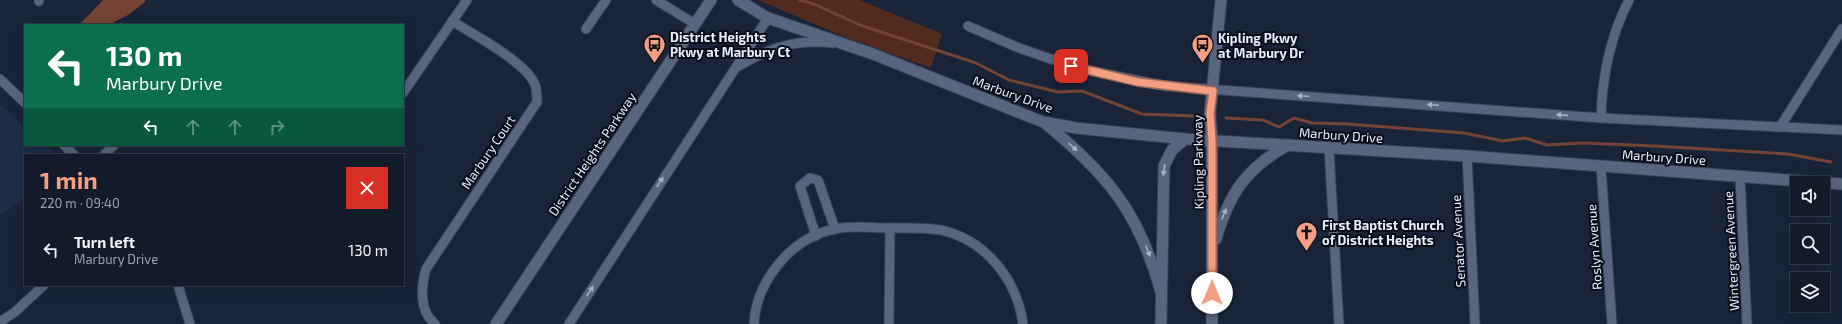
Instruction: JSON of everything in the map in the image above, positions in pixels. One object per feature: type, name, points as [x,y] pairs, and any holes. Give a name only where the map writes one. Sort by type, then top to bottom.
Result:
[{"type":"street","points":[[404,92],[467,0]]},
{"type":"street","points":[[586,29],[606,0]]},
{"type":"street","points":[[656,0],[694,24]]},
{"type":"street","name":"District Heights Parkway","points":[[496,324],[711,0]]},
{"type":"street","name":"Marbury Drive","points":[[738,0],[768,18],[852,47],[1043,122],[1106,132],[1185,139],[1466,156],[1842,184]]},
{"type":"street","name":"Kipling Parkway","points":[[1212,324],[1212,141],[1210,113],[1221,0]]},
{"type":"street","points":[[1601,118],[1603,83],[1608,58],[1616,28],[1629,0]]},
{"type":"street","points":[[569,324],[768,18]]},
{"type":"street","name":"Marbury Court","points":[[435,324],[429,319],[424,310],[423,286],[426,268],[537,102],[537,89],[532,79],[520,66],[452,21]]},
{"type":"street","points":[[968,26],[1025,51],[1077,68],[1138,82],[1213,91],[1601,118],[1842,130]]},
{"type":"street","points":[[1780,127],[1842,29]]},
{"type":"street","name":"Marbury Drive","points":[[734,69],[766,51],[804,41],[834,43],[852,47]]},
{"type":"street","points":[[0,79],[24,102]]},
{"type":"street","points":[[1043,122],[1096,168],[1123,203],[1148,249],[1161,292]]},
{"type":"street","name":"Kipling Parkway","points":[[1161,324],[1164,166],[1172,150],[1185,139]]},
{"type":"street","points":[[1212,251],[1223,213],[1236,191],[1262,161],[1288,145]]},
{"type":"street","points":[[65,146],[73,154]]},
{"type":"street","points":[[105,154],[113,146]]},
{"type":"street","points":[[1329,148],[1339,324]]},
{"type":"street","name":"Senator Avenue","points":[[1466,156],[1474,324]]},
{"type":"street","name":"Roslyn Avenue","points":[[1601,167],[1612,324]]},
{"type":"street","name":"Wintergreen Avenue","points":[[1740,177],[1747,324]]},
{"type":"street","points":[[816,236],[800,186],[810,178],[818,180],[835,229]]},
{"type":"street","points":[[889,324],[890,228]]},
{"type":"street","points":[[754,324],[761,292],[773,272],[790,253],[816,236],[835,229],[890,228],[940,230],[954,234],[975,246],[996,263],[1011,284],[1021,308],[1023,324]]},
{"type":"street","points":[[0,322],[15,312],[43,286]]},
{"type":"street","points":[[178,286],[190,324]]},
{"type":"shaded area","points":[[103,0],[145,0],[145,2],[128,15],[110,24],[80,24]]},
{"type":"shaded area","points":[[758,0],[860,0],[942,34],[931,68],[845,37]]},
{"type":"shaded area","points":[[0,104],[24,126],[24,146],[46,146],[55,154],[24,154],[24,198],[0,216]]},
{"type":"waterway","points":[[800,0],[814,4],[860,25],[976,63],[1009,80],[1058,92],[1082,91],[1142,114],[1194,116]]},
{"type":"waterway","points":[[1226,118],[1263,120],[1279,127],[1294,118],[1312,123],[1348,124],[1464,133],[1503,141],[1525,138],[1547,145],[1583,143],[1655,146],[1788,154],[1831,162]]},
{"type":"place","name":"District Heights Pkwy at Marbury Ct","points":[[655,64]]},
{"type":"place","name":"Kipling Pkwy at Marbury Dr","points":[[1203,64]]},
{"type":"place","name":"First Baptist Church of District Heights","points":[[1307,252]]},
{"type":"route","points":[[1071,66],[1138,82],[1213,91],[1210,113],[1212,141],[1212,293]]}]
